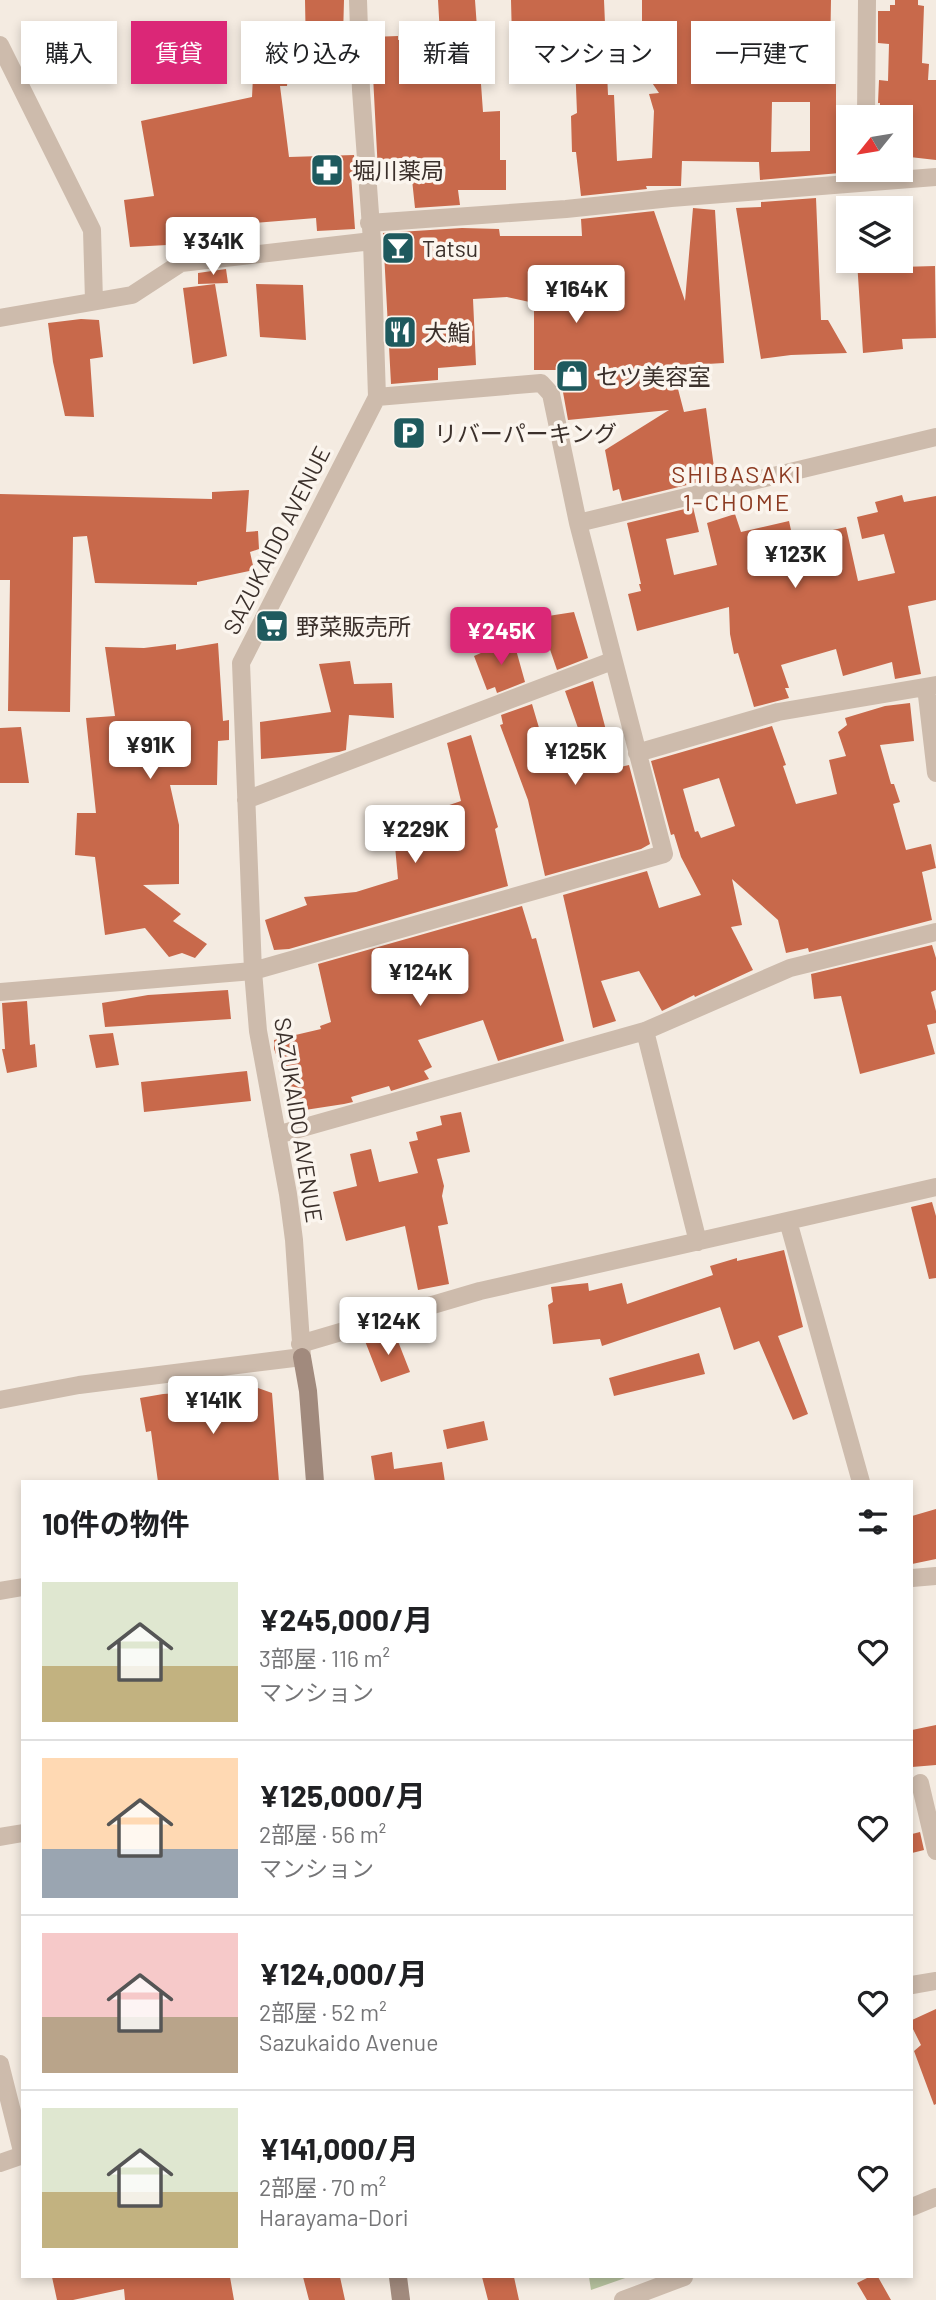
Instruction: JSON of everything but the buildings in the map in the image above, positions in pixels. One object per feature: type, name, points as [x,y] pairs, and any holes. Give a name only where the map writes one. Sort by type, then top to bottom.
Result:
[{"type":"street","name":"SAZUKAIDO AVENUE","points":[[301,1350],[294,1240],[258,1031],[253,971],[241,663],[377,397],[358,0]]},
{"type":"street","points":[[866,105],[867,0]]},
{"type":"street","points":[[0,45],[92,230],[94,301]]},
{"type":"street","points":[[914,177],[936,177]]},
{"type":"street","points":[[0,318],[132,295],[181,263],[371,232],[836,181]]},
{"type":"street","points":[[0,992],[253,971],[664,854],[578,523],[551,394],[541,383],[377,397]]},
{"type":"street","points":[[578,523],[936,437]]},
{"type":"street","points":[[246,800],[612,661]]},
{"type":"street","points":[[637,753],[778,712],[931,686],[936,773]]},
{"type":"street","points":[[278,1135],[645,1031],[790,968],[936,932]]},
{"type":"street","points":[[645,1031],[698,1242]]},
{"type":"street","points":[[0,1400],[301,1350],[480,1291],[936,1188]]},
{"type":"street","points":[[788,1221],[860,1480]]},
{"type":"street","points":[[301,1350],[308,1391],[314,1480]]},
{"type":"street","points":[[913,1578],[936,1576]]},
{"type":"street","points":[[0,1591],[21,1587]]},
{"type":"street","points":[[923,1780],[936,1851]]},
{"type":"street","points":[[0,1837],[21,1833]]},
{"type":"street","points":[[913,1984],[936,1981]]},
{"type":"street","points":[[0,2064],[21,2147]]},
{"type":"street","points":[[0,2163],[21,2156]]},
{"type":"street","points":[[913,2207],[936,2197]]},
{"type":"street","points":[[398,2278],[401,2300]]},
{"type":"street","points":[[623,2300],[677,2278]]},
{"type":"green space","points":[[589,2278],[625,2278],[591,2290]]},
{"type":"place","name":"堀川薬局","points":[[327,170]]},
{"type":"place","name":"Tatsu","points":[[398,248]]},
{"type":"place","name":"大鮨","points":[[400,332]]},
{"type":"place","name":"セツ美容室","points":[[572,376]]},
{"type":"place","name":"リバーパーキング","points":[[409,433]]},
{"type":"place","name":"野菜販売所","points":[[272,626]]},
{"type":"district","name":"SHIBASAKI 1-CHOME","points":[[737,487]]}]
